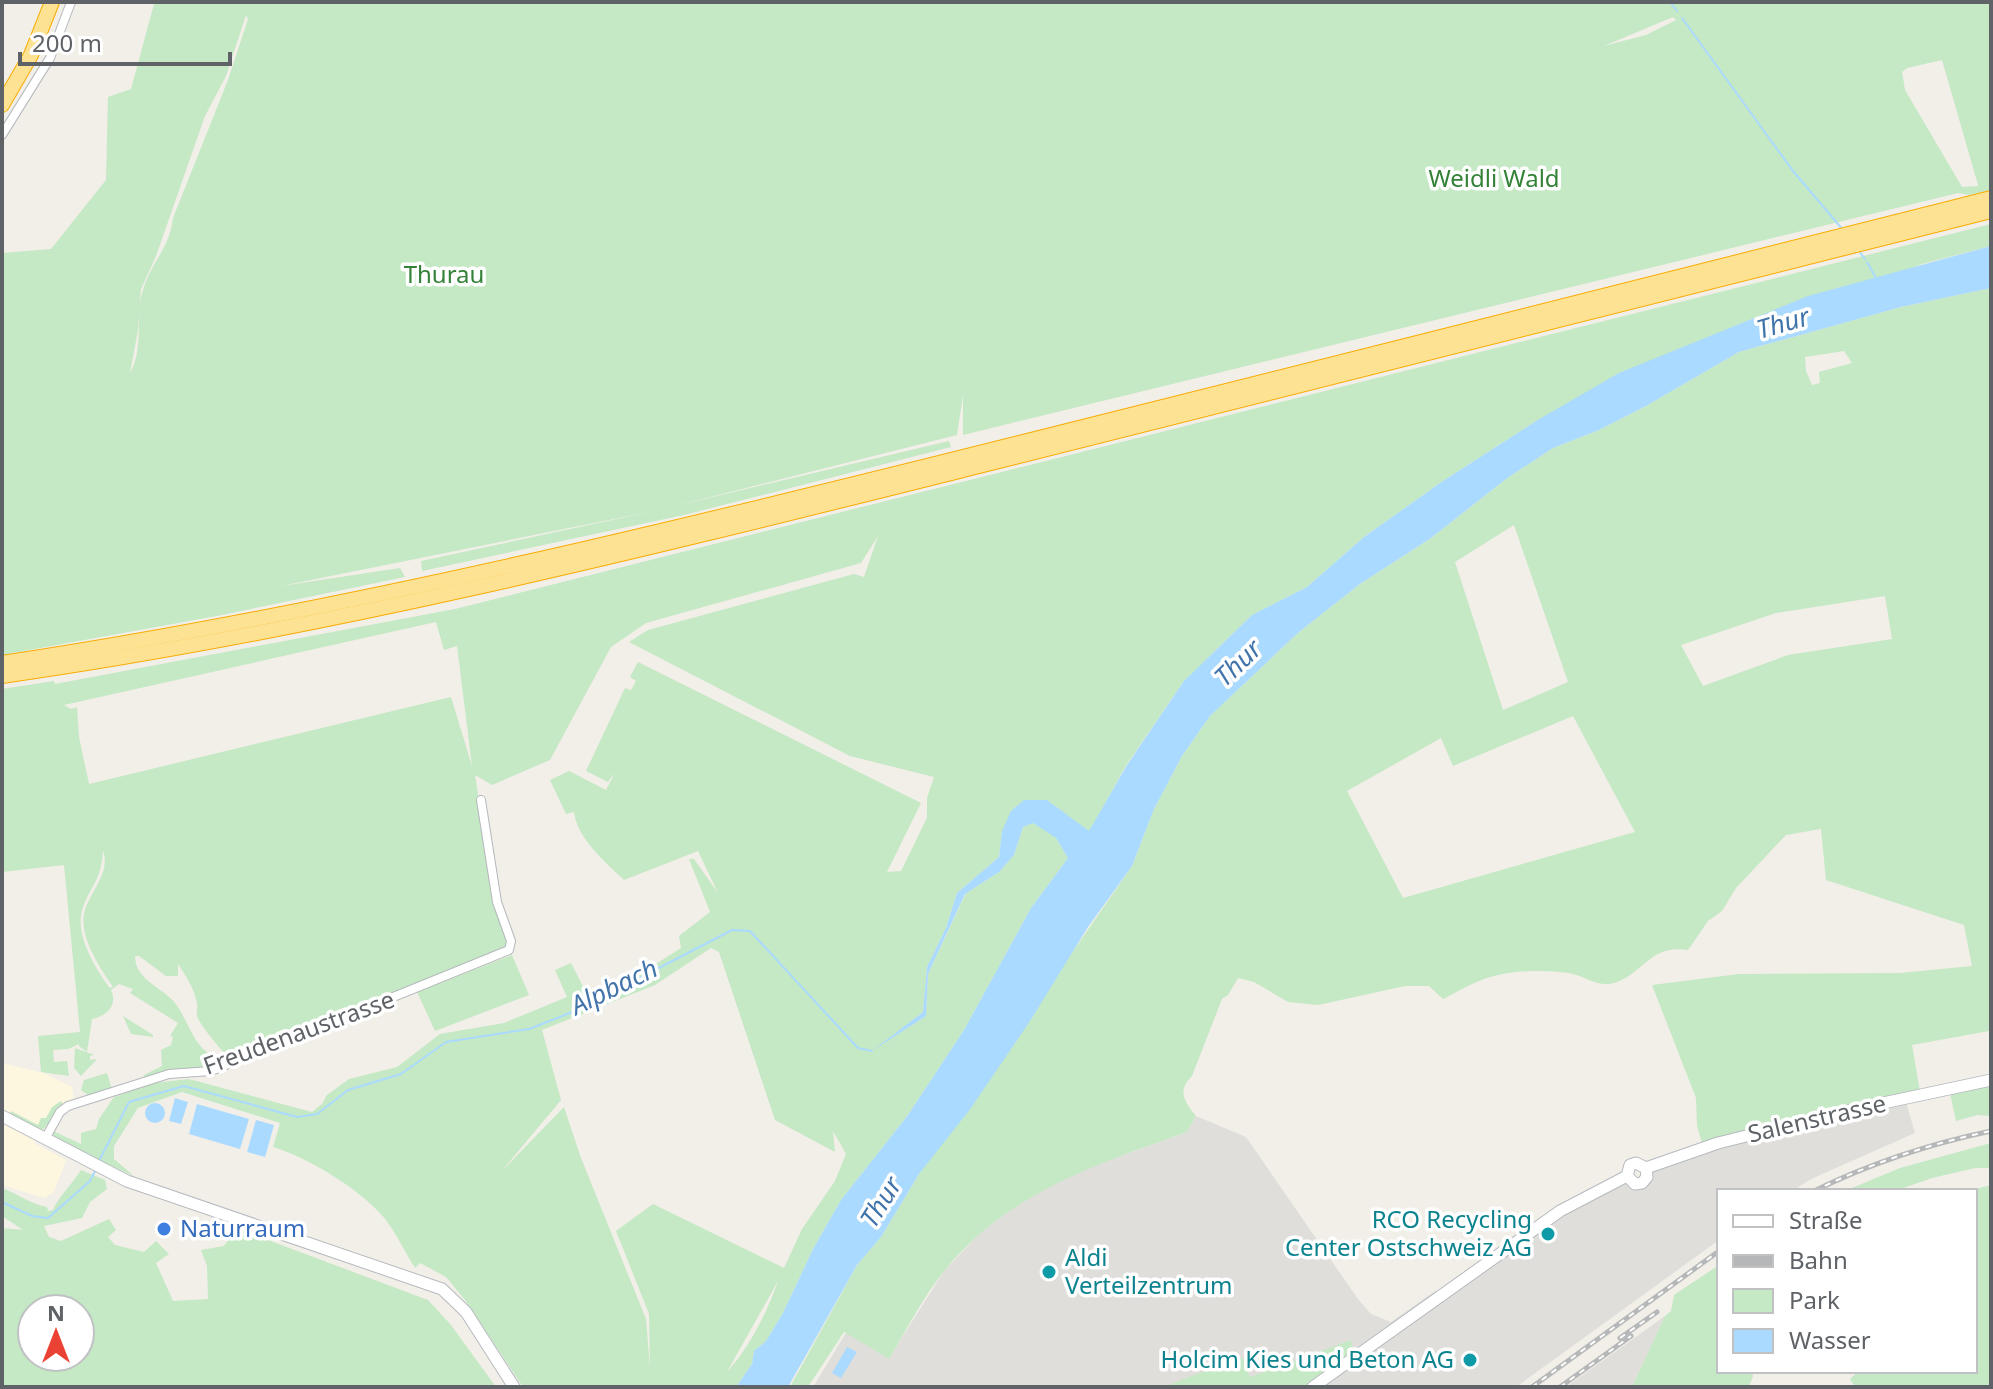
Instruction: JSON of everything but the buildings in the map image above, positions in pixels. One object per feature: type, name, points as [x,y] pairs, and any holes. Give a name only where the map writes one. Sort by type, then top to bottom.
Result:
[{"type":"highway","points":[[2,105],[26,66],[52,2]]},
{"type":"highway","points":[[2,676],[260,633],[568,567],[1849,241],[1991,198]]},
{"type":"highway","points":[[2,663],[272,618],[557,556],[1849,241],[1991,211]]},
{"type":"street","points":[[2,135],[50,58],[71,2]]},
{"type":"street","name":"Freudenaustrasse","points":[[45,1139],[60,1112],[68,1106],[169,1074],[211,1071],[223,1067],[509,950],[511,941],[497,902],[481,800]]},
{"type":"street","name":"Salenstrasse","points":[[1313,1387],[1560,1211],[1627,1176],[1630,1181],[1642,1183],[1647,1177],[1646,1168],[1718,1143],[1991,1080]]},
{"type":"street","points":[[2,1116],[127,1181],[442,1289],[459,1304],[514,1387]]},
{"type":"shaded area","points":[[2,1063],[44,1073],[72,1087],[74,1098],[63,1103],[34,1143],[66,1160],[54,1192],[44,1198],[2,1185]]},
{"type":"shaded area","points":[[1905,1099],[1915,1133],[1795,1189],[1717,1189],[1717,1241],[1516,1387],[813,1387],[846,1333],[889,1358],[944,1271],[981,1232],[1021,1202],[1069,1175],[1187,1132],[1196,1116],[1246,1137],[1358,1299],[1371,1314],[1391,1322],[1435,1291],[1440,1296],[1560,1211],[1627,1176],[1642,1183],[1646,1168],[1665,1160]]},
{"type":"shaded area","points":[[1665,1316],[1632,1387],[1566,1387]]},
{"type":"green space","name":"Thurau","points":[[150,2],[1991,2],[1991,190],[1969,195],[1958,193],[963,435],[963,395],[957,435],[670,507],[949,441],[951,447],[684,515],[422,571],[421,561],[654,511],[281,586],[400,568],[405,577],[222,615],[2,655],[2,253],[51,249],[106,180],[108,97],[131,89],[154,4]],"holes":[[[246,15],[248,19],[228,80],[173,218],[168,238],[144,287],[137,352],[130,373],[141,289],[156,256],[205,116],[226,76]],[[1673,17],[1676,20],[1646,35],[1604,46]],[[1942,60],[1978,186],[1962,187],[1905,90],[1902,72]]]},
{"type":"green space","points":[[1991,224],[1991,246],[1922,264],[1536,421],[1364,537],[1307,587],[1252,615],[1184,681],[1127,764],[1089,832],[1047,800],[1002,831],[999,857],[957,893],[946,928],[927,967],[923,1012],[884,1043],[926,1016],[928,974],[966,893],[999,872],[1014,855],[1023,827],[1033,823],[1054,835],[1068,858],[1031,908],[964,1030],[908,1115],[841,1200],[813,1249],[783,1313],[766,1341],[754,1351],[752,1364],[736,1387],[523,1387],[465,1300],[446,1277],[420,1263],[415,1268],[376,1209],[334,1176],[273,1147],[280,1123],[182,1092],[138,1108],[114,1146],[114,1159],[134,1176],[54,1140],[53,1131],[81,1144],[81,1133],[96,1129],[114,1097],[154,1083],[189,1079],[312,1112],[327,1095],[349,1079],[397,1067],[440,1034],[504,1023],[567,997],[555,970],[571,963],[589,998],[634,978],[681,948],[679,936],[710,912],[689,859],[694,859],[718,893],[698,851],[624,880],[586,840],[574,812],[566,814],[550,780],[569,771],[606,790],[615,773],[608,782],[586,771],[625,688],[631,690],[636,681],[630,677],[638,662],[921,803],[887,872],[901,871],[927,818],[927,798],[934,777],[850,756],[629,642],[648,630],[854,574],[864,577],[878,536],[861,563],[646,623],[611,647],[550,760],[492,785],[475,775],[490,872],[507,940],[506,947],[231,1061],[199,1021],[194,994],[178,964],[178,976],[166,976],[135,956],[139,971],[175,1003],[199,1045],[214,1056],[223,1058],[224,1063],[145,1078],[144,1075],[162,1066],[161,1050],[171,1045],[173,1037],[170,1036],[178,1023],[130,993],[133,989],[119,984],[111,990],[113,1000],[110,1009],[92,1019],[87,1052],[79,1044],[53,1050],[54,1062],[67,1061],[69,1076],[41,1072],[38,1036],[80,1032],[64,865],[2,872],[2,689],[54,681],[55,684],[455,609]],"holes":[[[436,622],[444,650],[457,646],[472,766],[451,697],[89,784],[79,737],[77,707],[71,709],[64,705]],[[103,851],[102,873],[83,919],[87,940],[113,987],[110,988],[88,952],[81,931],[82,911],[102,862]],[[711,948],[719,952],[775,1120],[835,1152],[833,1131],[846,1154],[835,1181],[802,1229],[784,1268],[653,1204],[616,1231],[649,1314],[650,1368],[646,1319],[581,1158],[564,1107],[501,1172],[561,1100],[542,1030],[655,985]],[[778,1281],[757,1330],[727,1372]]]},
{"type":"green space","points":[[1991,288],[1991,1038],[1989,1031],[1912,1045],[1920,1092],[1702,1143],[1697,1126],[1696,1098],[1652,985],[1739,974],[1900,973],[1972,966],[1964,925],[1826,880],[1821,829],[1786,835],[1736,888],[1722,911],[1708,921],[1688,950],[1665,951],[1627,977],[1610,984],[1569,973],[1521,972],[1488,978],[1443,999],[1429,986],[1405,986],[1318,1005],[1288,1002],[1254,982],[1238,978],[1222,999],[1192,1076],[1185,1086],[1184,1096],[1196,1116],[1187,1132],[1056,1184],[997,1220],[945,1270],[922,1302],[889,1359],[844,1332],[808,1387],[790,1387],[857,1265],[881,1237],[919,1174],[1132,866],[1154,809],[1182,756],[1210,716],[1299,632],[1360,584],[1431,538],[1506,479],[1553,448],[1599,430],[1646,406],[1739,352],[1901,307]],"holes":[[[1844,351],[1852,363],[1819,372],[1820,383],[1812,385],[1806,371],[1805,357]],[[1514,525],[1568,682],[1503,710],[1455,562]],[[1885,596],[1892,639],[1788,655],[1703,686],[1681,645],[1776,613]],[[1573,716],[1635,832],[1403,898],[1347,791],[1441,738],[1453,766]]]},
{"type":"green space","points":[[512,955],[529,995],[435,1031],[417,992]]},
{"type":"green space","points":[[123,1016],[153,1035],[153,1037],[131,1034]]},
{"type":"green space","points":[[75,1048],[94,1055],[90,1056],[90,1060],[97,1059],[81,1076],[74,1068]]},
{"type":"green space","points":[[107,1073],[112,1089],[88,1095],[81,1090],[84,1080]]},
{"type":"green space","points":[[1991,1080],[1991,1116],[1977,1115],[1956,1121],[1949,1089]]},
{"type":"green space","points":[[61,1101],[63,1104],[43,1130],[9,1116],[11,1111],[38,1125],[41,1118],[46,1118],[52,1107]]},
{"type":"green space","points":[[1991,1143],[1991,1168],[1975,1168],[1901,1189],[1850,1189],[1900,1168]]},
{"type":"green space","points":[[81,1170],[105,1180],[107,1189],[90,1202],[82,1218],[44,1226],[49,1237],[61,1241],[109,1219],[116,1230],[108,1237],[115,1245],[144,1252],[156,1241],[169,1254],[156,1263],[173,1301],[208,1299],[207,1266],[201,1250],[224,1246],[236,1228],[428,1300],[451,1325],[496,1387],[2,1387],[2,1228],[23,1230],[2,1216],[2,1188],[47,1207],[48,1211],[53,1210]]},
{"type":"green space","points":[[1991,1185],[1991,1387],[1855,1387],[1850,1379],[1857,1373],[1977,1373],[1976,1189]]},
{"type":"green space","points":[[1534,1223],[1313,1387],[1163,1387],[1242,1357],[1250,1377],[1351,1340],[1353,1351]]},
{"type":"green space","points":[[1717,1266],[1717,1373],[1752,1373],[1749,1387],[1632,1387],[1665,1316],[1671,1311],[1674,1295]]},
{"type":"water","name":"Thur","points":[[1991,246],[1991,288],[1901,307],[1739,352],[1646,406],[1599,430],[1553,448],[1506,479],[1431,538],[1360,584],[1299,632],[1210,716],[1182,756],[1154,809],[1132,866],[1088,927],[971,1108],[919,1174],[881,1237],[857,1265],[788,1387],[736,1387],[752,1364],[754,1351],[766,1341],[783,1313],[813,1249],[841,1200],[908,1115],[964,1030],[1031,908],[1068,858],[1056,838],[1033,823],[1023,827],[1014,855],[999,872],[965,894],[928,974],[926,1016],[872,1051],[923,1012],[927,967],[946,928],[957,893],[999,857],[1002,831],[1011,811],[1024,800],[1047,800],[1089,831],[1127,765],[1184,681],[1252,615],[1307,587],[1364,537],[1440,483],[1536,421],[1619,373],[1808,296]]},
{"type":"water","points":[[175,1098],[188,1102],[181,1124],[169,1121]]},
{"type":"water","points":[[155,1103],[162,1106],[165,1113],[162,1120],[155,1123],[148,1120],[145,1113],[148,1106]]},
{"type":"water","points":[[197,1104],[249,1119],[240,1149],[189,1134]]},
{"type":"water","points":[[256,1120],[274,1125],[265,1157],[247,1152]]},
{"type":"water","points":[[847,1347],[857,1352],[841,1378],[832,1373]]},
{"type":"waterway","points":[[1670,2],[1677,11]]},
{"type":"waterway","points":[[1682,18],[1793,171],[1843,230]]},
{"type":"waterway","points":[[1859,251],[1865,259]]},
{"type":"waterway","points":[[1867,262],[1876,278]]},
{"type":"waterway","name":"Alpbach","points":[[98,1163],[129,1102],[184,1086],[297,1117],[317,1114],[348,1090],[401,1074],[446,1042],[529,1029],[580,1009],[732,930],[750,931],[858,1048],[872,1051]]},
{"type":"waterway","name":"Alpbach","points":[[2,1202],[32,1216],[48,1218],[90,1181],[96,1169]]},
{"type":"railway","points":[[1819,1189],[1901,1155],[1991,1131]]},
{"type":"railway","points":[[1532,1387],[1717,1252]]},
{"type":"railway","points":[[1620,1338],[1657,1312]]},
{"type":"railway","points":[[1560,1387],[1631,1336]]},
{"type":"place","name":"Naturraum","points":[[164,1229]]},
{"type":"place","name":"RCO Recycling Center Ostschweiz AG","points":[[1548,1234]]},
{"type":"place","name":"Aldi Verteilzentrum","points":[[1049,1272]]},
{"type":"place","name":"Holcim Kies und Beton AG","points":[[1470,1360]]},
{"type":"park label","name":"Weidli Wald","points":[[1494,179]]}]
